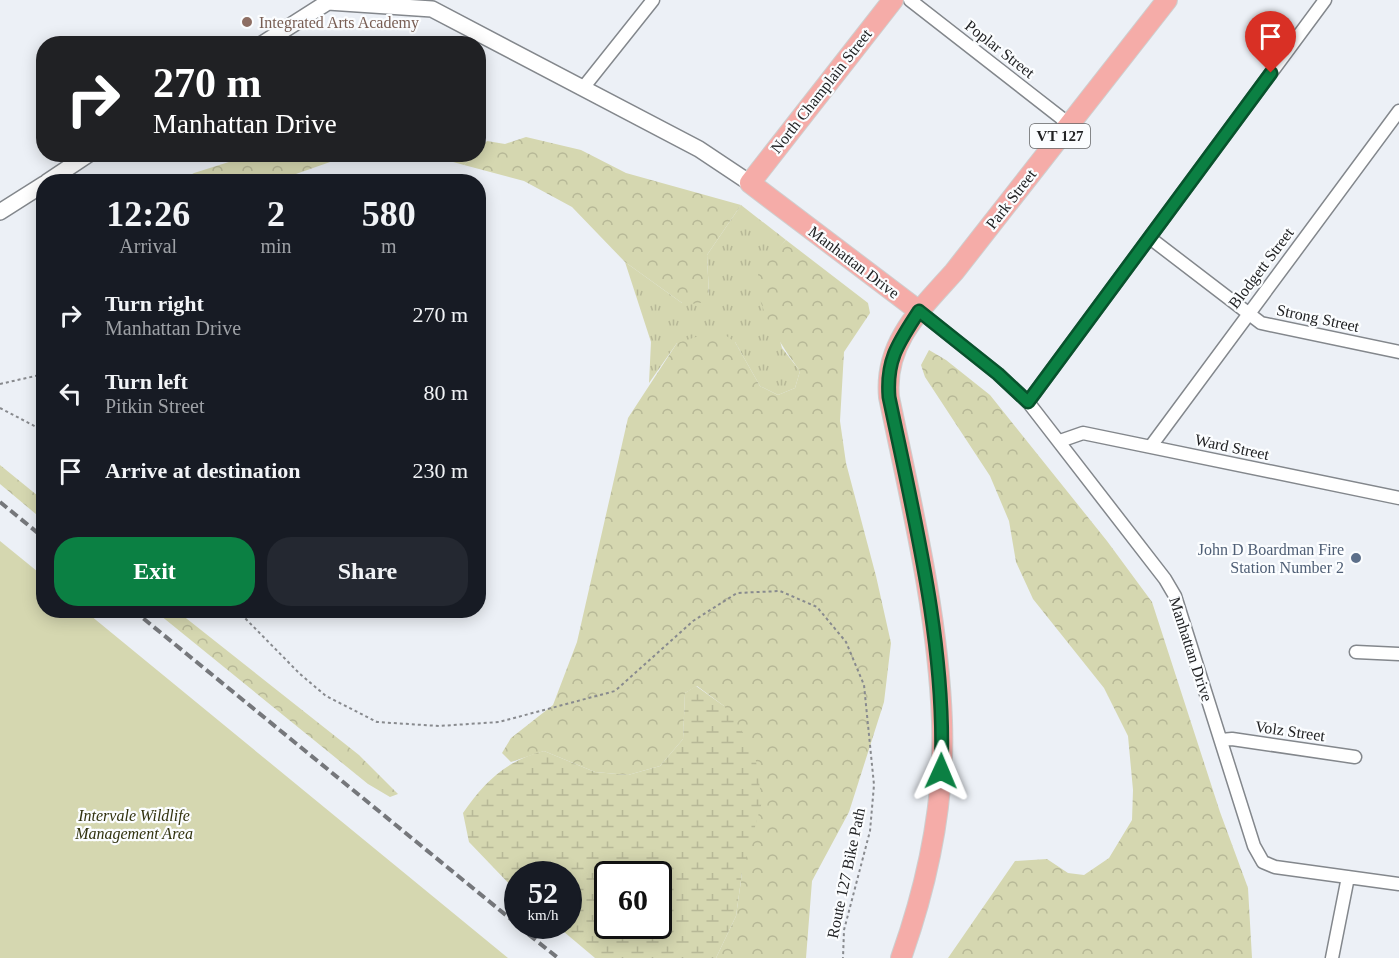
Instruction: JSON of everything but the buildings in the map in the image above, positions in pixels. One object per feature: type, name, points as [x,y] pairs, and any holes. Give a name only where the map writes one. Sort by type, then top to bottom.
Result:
[{"type":"main road","name":"North Champlain Street","points":[[750,183],[892,0]]},
{"type":"main road","name":"Park Street","points":[[919,311],[954,272],[1167,0]]},
{"type":"main road","name":"Manhattan Drive","points":[[750,183],[919,311]]},
{"type":"main road","name":"VT 127","points":[[901,958],[929,862],[938,808],[942,759],[940,687],[933,629],[888,382],[889,368],[896,346],[919,311]]},
{"type":"street","points":[[583,88],[653,0]]},
{"type":"street","name":"Poplar Street","points":[[910,0],[1069,124]]},
{"type":"street","points":[[1028,402],[1324,0]]},
{"type":"street","name":"Manhattan Drive","points":[[274,36],[328,1],[436,5],[583,88],[699,149],[750,183]]},
{"type":"street","name":"Blodgett Street","points":[[1151,446],[1399,111]]},
{"type":"street","points":[[59,174],[77,162]]},
{"type":"street","points":[[0,212],[36,189]]},
{"type":"street","name":"Strong Street","points":[[1150,238],[1261,323],[1399,352]]},
{"type":"street","name":"Manhattan Drive","points":[[919,311],[998,374],[1028,402],[1166,579],[1175,596],[1254,846],[1263,862],[1275,867],[1348,877]]},
{"type":"street","name":"Ward Street","points":[[1060,441],[1083,433],[1399,498]]},
{"type":"street","points":[[1356,652],[1399,654]]},
{"type":"street","name":"Volz Street","points":[[1221,740],[1232,739],[1355,757]]},
{"type":"street","points":[[1332,958],[1348,877],[1399,884]]},
{"type":"path","points":[[0,384],[36,376]]},
{"type":"path","points":[[0,408],[36,427]]},
{"type":"path","name":"Route 127 Bike Path","points":[[245,618],[300,674],[327,696],[377,722],[440,726],[499,722],[615,691],[693,621],[738,593],[780,591],[817,607],[846,642],[864,685],[874,785],[870,831],[844,930],[843,958]]},
{"type":"green space","points":[[526,137],[581,150],[626,173],[741,205],[707,255],[709,296],[699,304],[682,303],[625,262],[572,207],[524,181],[464,165],[467,162],[486,162],[487,141],[505,144]]},
{"type":"green space","points":[[229,162],[330,162],[296,174],[192,174]]},
{"type":"green space","points":[[741,205],[786,240],[760,270],[782,348],[800,371],[795,388],[778,395],[760,386],[735,342],[677,343],[649,383],[651,342],[625,262],[682,303],[709,295],[707,255]]},
{"type":"green space","points":[[786,240],[868,303],[870,313],[844,352],[840,421],[846,463],[891,643],[884,702],[849,812],[812,881],[806,958],[716,958],[736,916],[742,873],[724,706],[697,686],[685,693],[683,739],[660,766],[628,775],[595,772],[544,751],[511,762],[502,753],[511,738],[553,705],[577,642],[628,418],[677,343],[718,330],[735,342],[760,386],[778,395],[795,388],[800,371],[770,324],[759,296],[757,283],[761,267]]},
{"type":"green space","points":[[929,350],[946,360],[990,395],[1107,541],[1152,602],[1220,812],[1248,888],[1252,958],[948,958],[1015,861],[1047,859],[1068,873],[1084,875],[1109,858],[1132,820],[1133,790],[1128,736],[1104,688],[1033,599],[1016,562],[1009,521],[990,476],[925,377],[921,365]]},
{"type":"green space","points":[[0,465],[36,494],[36,514],[0,484]]},
{"type":"green space","name":"Intervale Wildlife Management Area","points":[[0,541],[36,570],[36,618],[94,618],[508,958],[0,958]]},
{"type":"green space","points":[[164,618],[186,618],[359,755],[398,794],[390,797],[368,784]]},
{"type":"green space","points":[[696,686],[724,706],[754,748],[762,802],[742,873],[736,916],[716,958],[595,958],[572,939],[582,939],[582,861],[504,861],[504,878],[469,842],[463,813],[488,782],[519,760],[544,751],[595,772],[628,775],[660,766],[683,739],[685,693]]},
{"type":"railway","points":[[0,502],[36,531]]},
{"type":"railway","points":[[143,618],[504,914]]},
{"type":"railway","points":[[534,939],[558,958]]},
{"type":"place","name":"Integrated Arts Academy","points":[[247,22]]},
{"type":"place","name":"John D Boardman Fire Station Number 2","points":[[1356,558]]},
{"type":"route","points":[[941,771],[940,687],[933,629],[889,397],[889,368],[896,346],[919,311],[998,374],[1028,402],[1271,73]]}]
